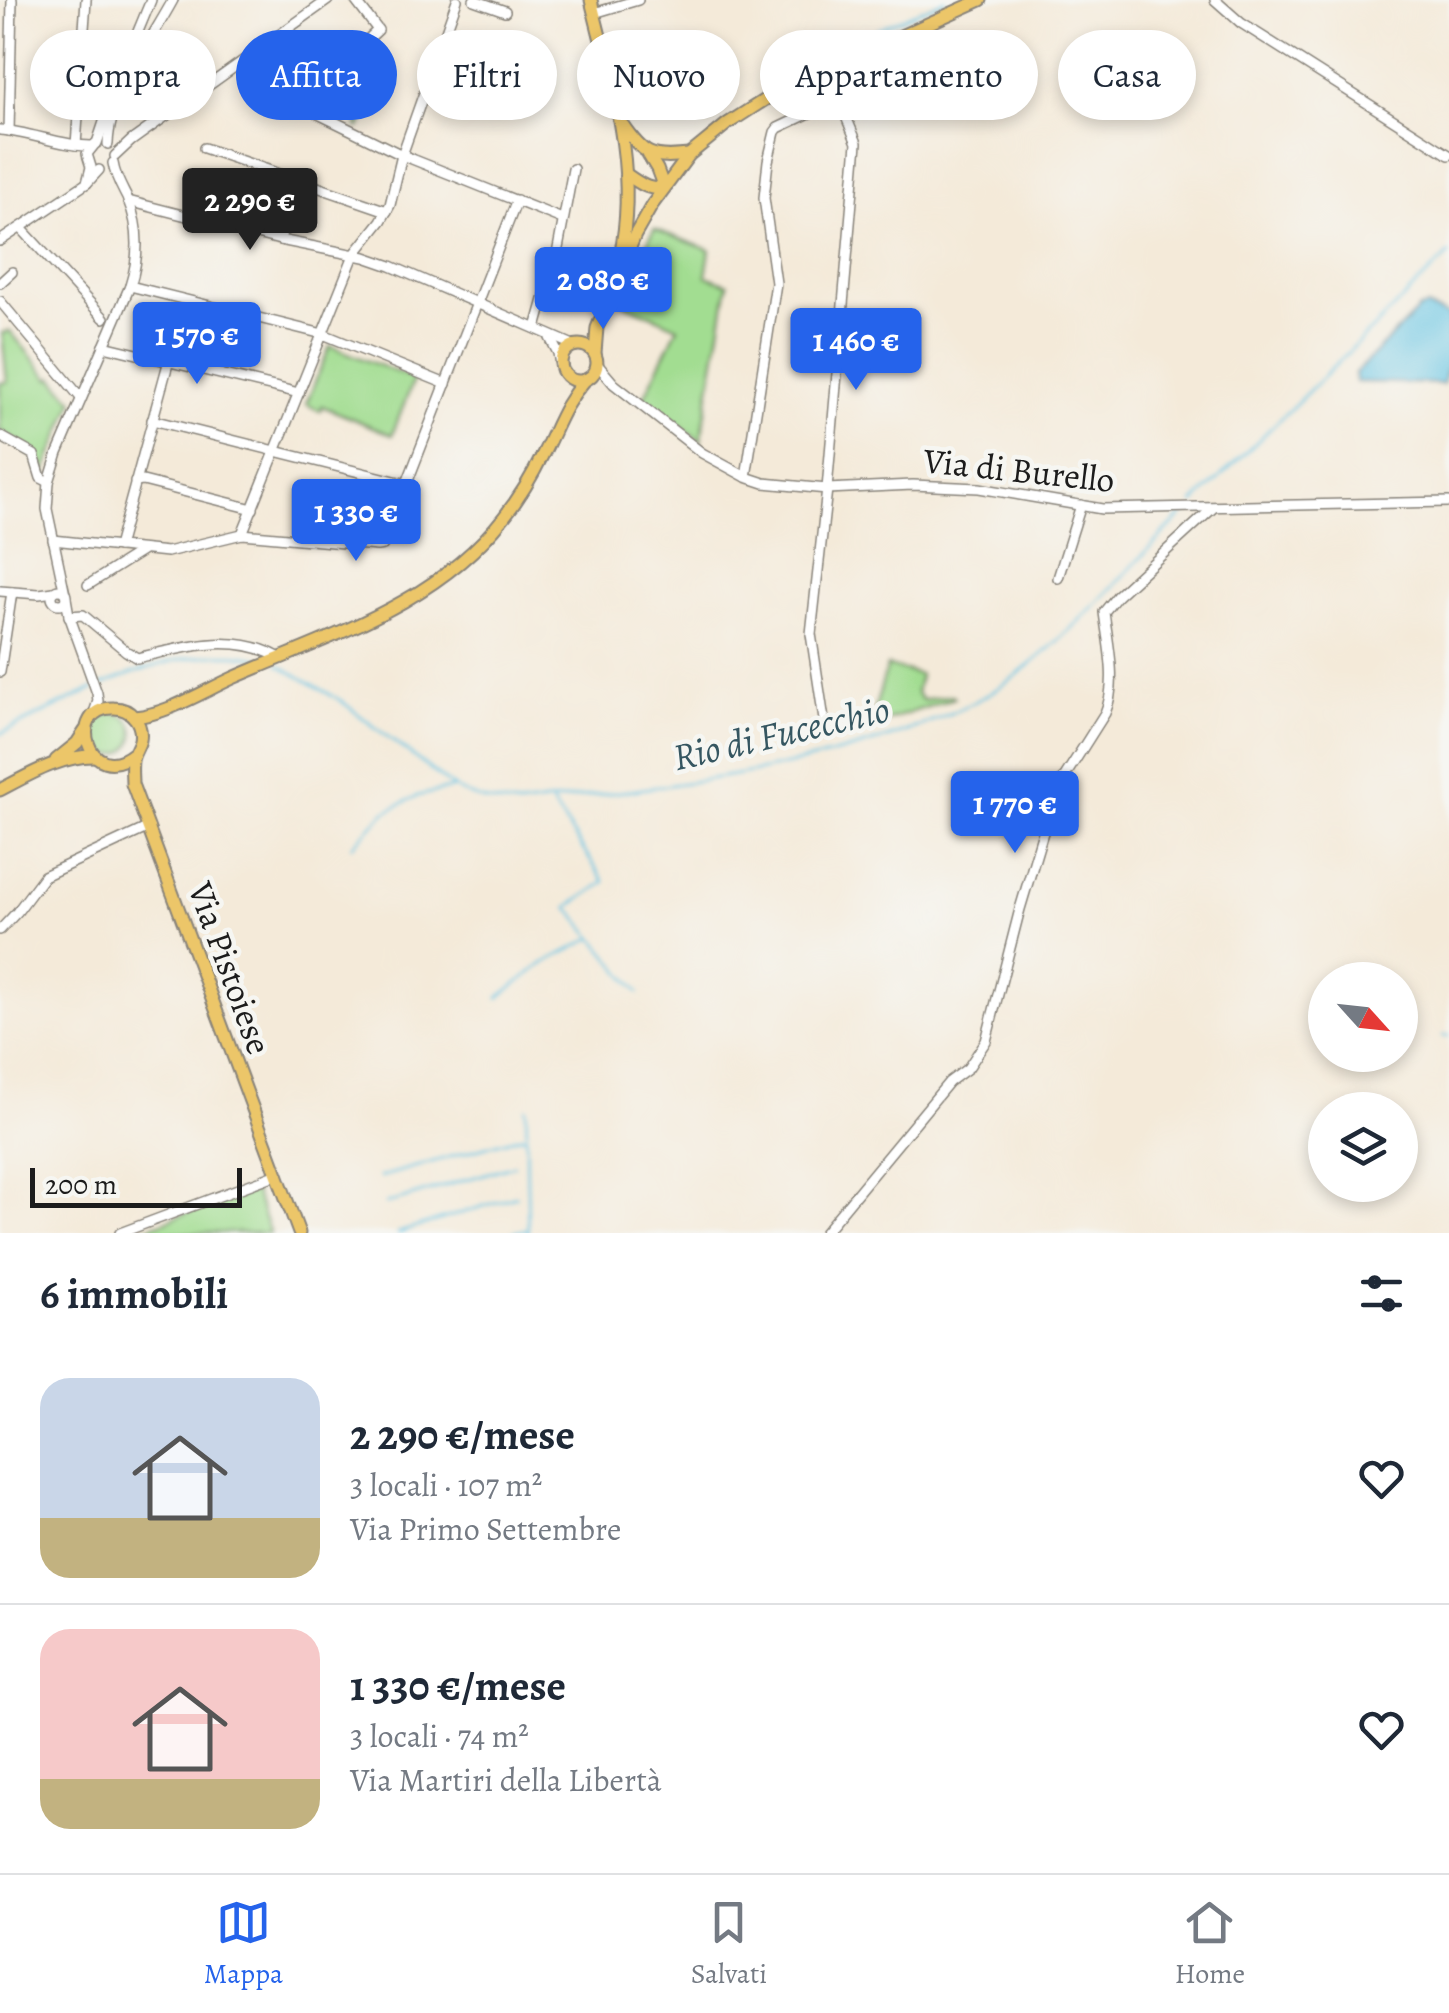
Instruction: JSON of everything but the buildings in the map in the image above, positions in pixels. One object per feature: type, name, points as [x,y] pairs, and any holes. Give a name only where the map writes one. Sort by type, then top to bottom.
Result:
[{"type":"main road","points":[[914,30],[981,0]]},
{"type":"main road","points":[[140,734],[150,721],[178,704],[410,599],[467,558],[522,492],[566,404],[588,378],[596,358],[597,328],[635,235],[664,188],[690,155],[760,101]]},
{"type":"main road","points":[[614,286],[628,209],[626,154],[619,120]]},
{"type":"main road","points":[[620,120],[648,154],[664,188]]},
{"type":"main road","points":[[648,154],[667,158],[690,155]]},
{"type":"main road","points":[[627,175],[645,187],[664,188]]},
{"type":"main road","points":[[566,404],[562,354],[585,341],[597,328]]},
{"type":"main road","points":[[576,344],[588,346],[596,358]]},
{"type":"main road","points":[[563,371],[575,381],[588,378]]},
{"type":"main road","points":[[134,717],[178,704]]},
{"type":"main road","points":[[0,790],[48,766],[78,757],[121,761],[134,753],[139,744],[134,717],[119,708],[104,709],[77,743],[48,766]]},
{"type":"main road","points":[[90,722],[87,742],[102,759]]},
{"type":"main road","name":"Via Pistoiese","points":[[132,782],[134,753]]},
{"type":"main road","name":"Via Pistoiese","points":[[102,759],[117,766],[132,782],[300,1233]]},
{"type":"street","points":[[12,0],[4,130],[106,150],[131,141],[236,68]]},
{"type":"street","points":[[71,145],[86,0]]},
{"type":"street","points":[[95,166],[106,150],[118,80],[150,0]]},
{"type":"street","points":[[87,183],[106,150],[126,83],[173,0]]},
{"type":"street","points":[[288,30],[328,0]]},
{"type":"street","points":[[355,0],[378,30]]},
{"type":"street","points":[[242,534],[354,255],[387,210],[402,155],[457,0]]},
{"type":"street","points":[[474,0],[504,11]]},
{"type":"street","points":[[592,6],[638,0]]},
{"type":"street","points":[[1215,0],[1242,23],[1449,155]]},
{"type":"street","points":[[332,120],[402,155],[562,219]]},
{"type":"street","points":[[746,477],[776,283],[764,198],[768,161],[775,132],[795,120]]},
{"type":"street","points":[[826,733],[811,634],[857,142],[848,120]]},
{"type":"street","points":[[112,124],[120,138],[131,141]]},
{"type":"street","points":[[71,145],[114,181],[126,197],[154,209],[389,266],[548,336],[576,344]]},
{"type":"street","points":[[204,148],[387,210]]},
{"type":"street","points":[[90,722],[97,693],[58,596],[59,574],[47,509],[49,482],[130,286],[138,251],[132,213],[106,150]]},
{"type":"street","points":[[536,328],[573,169]]},
{"type":"street","points":[[0,241],[87,183],[100,179],[114,181]]},
{"type":"street","points":[[280,240],[295,179]]},
{"type":"street","points":[[53,540],[167,552],[242,534],[381,546],[517,200]]},
{"type":"street","points":[[132,213],[154,209]]},
{"type":"street","points":[[22,228],[104,318]]},
{"type":"street","points":[[0,282],[12,272]]},
{"type":"street","points":[[130,286],[323,334],[446,384]]},
{"type":"street","points":[[0,302],[82,398]]},
{"type":"street","points":[[548,336],[563,371]]},
{"type":"street","points":[[104,346],[299,393]]},
{"type":"street","name":"Via di Burello","points":[[596,358],[614,384]]},
{"type":"street","points":[[118,547],[168,360]]},
{"type":"street","name":"Via di Burello","points":[[588,378],[598,377],[614,384],[702,453],[764,483],[827,488],[986,488],[1102,509],[1449,502]]},
{"type":"street","points":[[152,420],[407,484]]},
{"type":"street","points":[[0,436],[34,455],[41,478],[49,482]]},
{"type":"street","points":[[135,482],[252,508]]},
{"type":"street","points":[[1058,578],[1081,505]]},
{"type":"street","points":[[824,1233],[949,1082],[968,1068],[986,1042],[1054,792],[1111,699],[1104,612],[1116,596],[1214,508]]},
{"type":"street","points":[[88,585],[142,551]]},
{"type":"street","points":[[0,591],[58,596]]},
{"type":"street","points":[[0,672],[12,592]]},
{"type":"street","points":[[69,616],[83,615],[137,658],[215,643],[260,648],[283,657]]},
{"type":"street","points":[[97,693],[119,708]]},
{"type":"street","points":[[0,930],[44,876],[149,827]]},
{"type":"street","points":[[120,1233],[278,1174]]},
{"type":"green space","points":[[654,229],[710,250],[706,276],[728,284],[701,441],[643,399],[678,327],[619,301]]},
{"type":"green space","points":[[10,331],[74,401],[44,474],[26,448],[0,431],[0,383],[7,382],[2,333]]},
{"type":"green space","points":[[330,346],[414,379],[392,435],[322,406],[320,411],[306,404]]},
{"type":"green space","points":[[887,666],[920,675],[916,692],[922,700],[952,695],[954,698],[874,725]]},
{"type":"green space","points":[[113,713],[128,719],[134,734],[128,749],[113,755],[98,749],[92,734],[98,719]]},
{"type":"green space","points":[[253,1188],[270,1233],[133,1233]]},
{"type":"water","points":[[1426,307],[1449,316],[1449,356],[1443,384],[1356,382],[1355,373],[1419,309]]},
{"type":"waterway","points":[[877,29],[945,0]]},
{"type":"waterway","name":"Rio di Fucecchio","points":[[1194,503],[1449,254]]},
{"type":"waterway","name":"Rio di Fucecchio","points":[[279,665],[340,700],[454,788],[485,800],[519,806],[764,770],[860,747],[956,711],[1003,685],[1051,647],[1185,512]]},
{"type":"waterway","name":"Rio di Fucecchio","points":[[100,686],[182,659],[225,654],[267,660]]},
{"type":"waterway","name":"Rio di Fucecchio","points":[[0,734],[93,689]]},
{"type":"waterway","points":[[352,846],[385,812],[417,796],[453,788]]},
{"type":"waterway","points":[[551,802],[605,882],[568,907],[639,993]]},
{"type":"waterway","points":[[498,998],[544,963],[593,938]]},
{"type":"waterway","points":[[1443,1036],[1449,1036]]},
{"type":"waterway","points":[[526,1108],[527,1132]]},
{"type":"waterway","points":[[380,1177],[526,1135],[528,1233]]},
{"type":"waterway","points":[[386,1204],[514,1165]]},
{"type":"waterway","points":[[398,1233],[516,1196]]},
{"type":"waterway","points":[[512,1233],[526,1229]]}]
